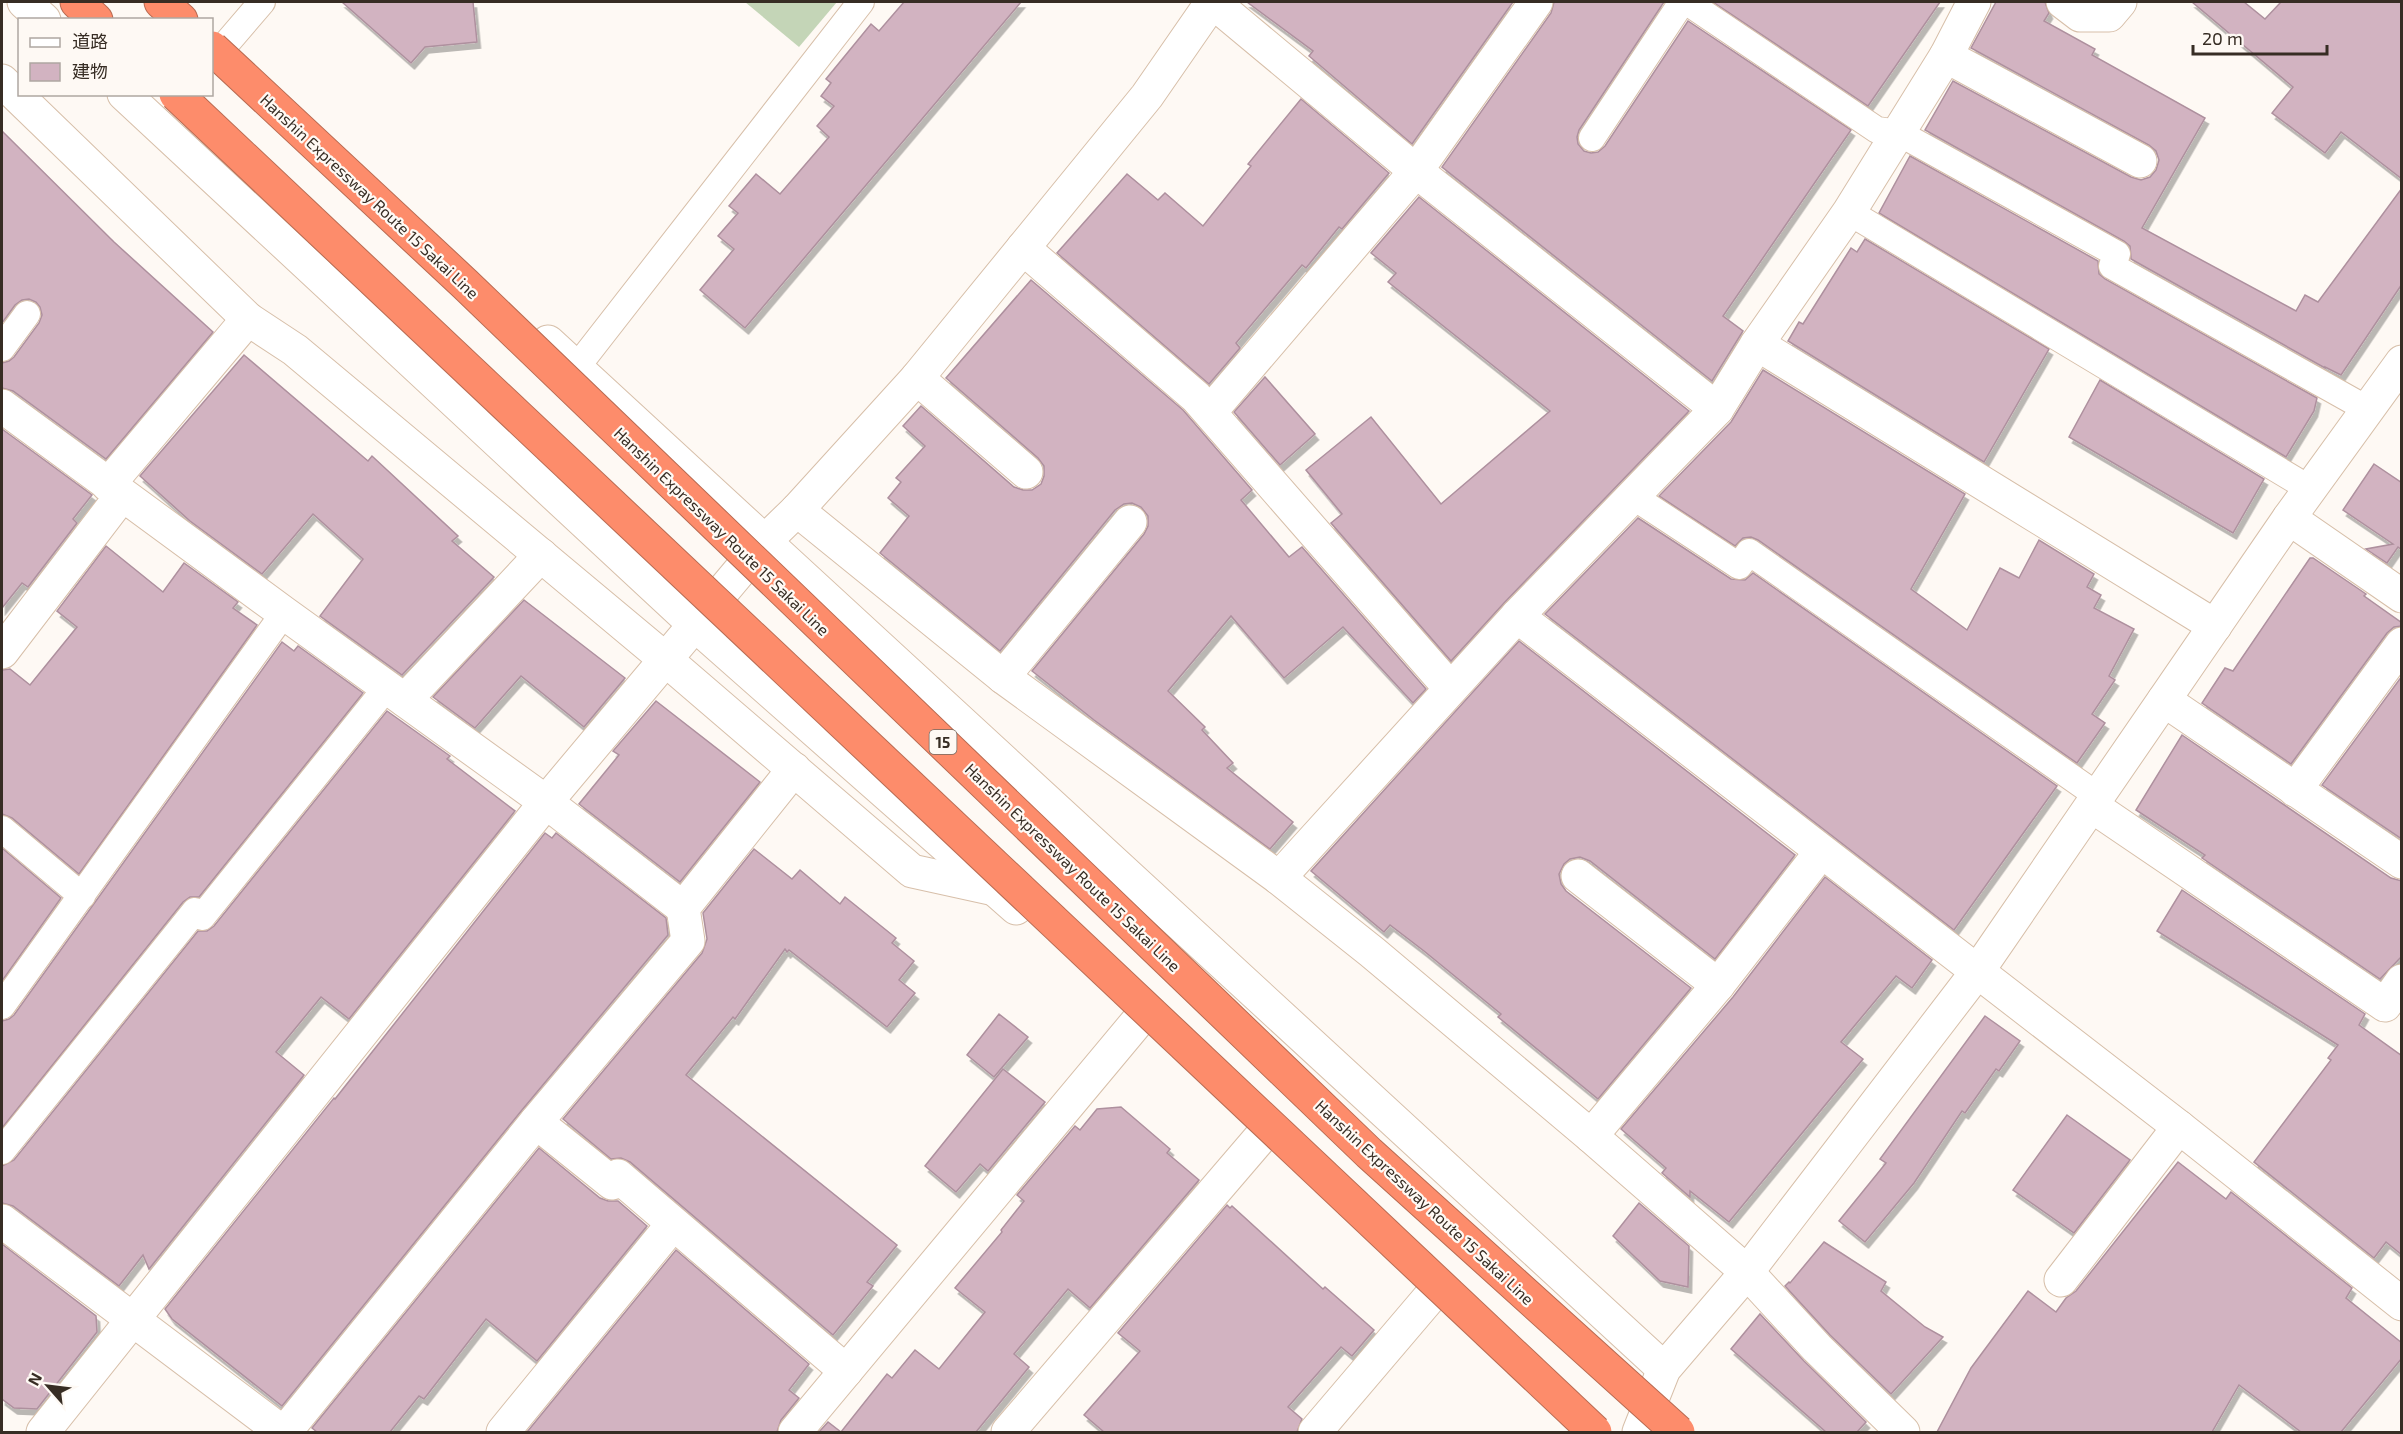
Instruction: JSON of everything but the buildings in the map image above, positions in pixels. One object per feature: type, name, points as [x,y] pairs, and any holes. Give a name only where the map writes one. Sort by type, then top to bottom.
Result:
[{"type":"highway","points":[[76,2],[94,18]]},
{"type":"highway","points":[[161,2],[179,18]]},
{"type":"highway","name":"Hanshin Expressway Route 15 Sakai Line","points":[[216,41],[465,284],[1369,1153],[1678,1432]]},
{"type":"highway","points":[[178,96],[1595,1432]]},
{"type":"street","points":[[24,2],[42,18]]},
{"type":"street","points":[[180,2],[197,18]]},
{"type":"street","points":[[43,1432],[546,802],[764,542],[797,510],[917,378],[1147,96],[1212,2],[1416,171],[1717,409]]},
{"type":"street","points":[[1210,412],[1416,171],[1536,2]]},
{"type":"street","points":[[2063,2],[2080,15],[2109,15],[2121,2]]},
{"type":"street","points":[[1279,878],[1517,616],[1717,409],[1757,344],[1849,212],[1899,133],[1946,56],[1972,3]]},
{"type":"street","points":[[216,41],[576,368],[1664,1369]]},
{"type":"street","points":[[1946,56],[2140,161]]},
{"type":"street","points":[[2,81],[248,318],[295,350],[665,659],[912,871],[996,889]]},
{"type":"street","points":[[126,96],[694,624],[996,889],[1573,1432]]},
{"type":"street","points":[[1023,248],[1196,397],[1450,688]]},
{"type":"street","points":[[2,652],[115,490],[248,318]]},
{"type":"street","points":[[1757,344],[2215,626]]},
{"type":"street","points":[[1639,1432],[1664,1369],[1747,1272],[1977,972],[2289,518],[2402,362]]},
{"type":"street","points":[[917,378],[1026,472]]},
{"type":"street","points":[[2,406],[546,802],[683,908],[688,941],[536,1122],[283,1432],[2,1221]]},
{"type":"street","points":[[797,510],[1003,677],[1279,878],[1372,952],[1591,1136],[1747,1272],[1817,1348],[1903,1432]]},
{"type":"street","points":[[2289,518],[2402,596]]},
{"type":"street","points":[[1003,677],[1130,522]]},
{"type":"street","points":[[396,694],[541,555]]},
{"type":"street","points":[[1517,616],[2179,1127],[2402,1304]]},
{"type":"street","points":[[2295,790],[2402,644]]},
{"type":"street","points":[[2164,700],[2402,862]]},
{"type":"street","points":[[683,908],[794,769]]},
{"type":"street","points":[[2095,801],[2385,1005],[2402,981]]},
{"type":"street","points":[[1591,1136],[1719,985],[1821,852]]},
{"type":"street","points":[[1578,876],[1719,985]]},
{"type":"street","points":[[795,1432],[1137,1022]]},
{"type":"street","points":[[536,1122],[612,1183],[618,1176],[846,1371]]},
{"type":"street","points":[[2061,1280],[2179,1127]]},
{"type":"street","points":[[1008,1432],[1260,1138]]},
{"type":"street","points":[[503,1432],[673,1224]]},
{"type":"street","points":[[1315,1432],[1430,1298]]},
{"type":"lane","points":[[216,41],[262,2]]},
{"type":"lane","points":[[576,368],[861,2]]},
{"type":"lane","points":[[1592,138],[1682,2]]},
{"type":"lane","points":[[1687,2],[1877,130],[1899,133],[2117,254],[2112,266],[2367,410]]},
{"type":"lane","points":[[1849,212],[2310,489]]},
{"type":"lane","points":[[2,348],[27,314]]},
{"type":"lane","points":[[1634,497],[1739,566],[1749,552],[2095,801]]},
{"type":"lane","points":[[2,1006],[284,613]]},
{"type":"lane","points":[[2,1151],[195,911],[202,917],[396,694]]},
{"type":"lane","points":[[2,829],[82,896]]},
{"type":"green space","points":[[745,2],[837,2],[799,47]]}]
